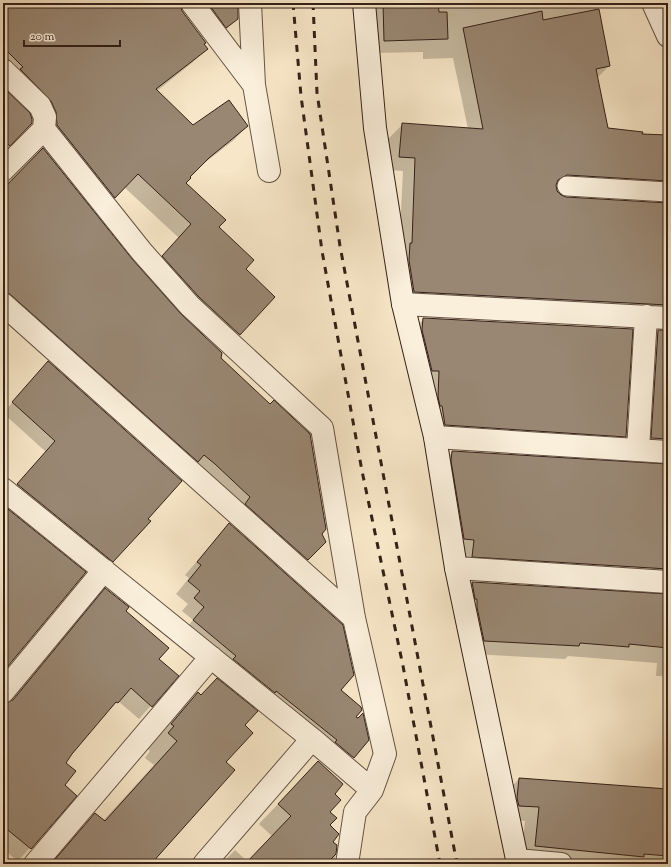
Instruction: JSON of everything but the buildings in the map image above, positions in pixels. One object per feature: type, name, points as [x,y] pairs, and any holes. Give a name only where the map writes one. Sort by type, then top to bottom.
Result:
[{"type":"street","points":[[192,3],[254,85]]},
{"type":"street","points":[[250,3],[254,85],[268,171]]},
{"type":"street","points":[[364,3],[375,128],[403,304],[435,437],[456,568],[517,862],[561,864]]},
{"type":"street","points":[[653,3],[668,36]]},
{"type":"street","points":[[3,70],[40,106],[45,117],[44,129],[3,170]]},
{"type":"street","points":[[44,129],[142,252],[190,306],[322,428],[354,618],[385,754],[372,790],[355,812],[347,864]]},
{"type":"street","points":[[3,304],[354,618]]},
{"type":"street","points":[[403,304],[668,318]]},
{"type":"street","points":[[638,450],[646,316]]},
{"type":"street","points":[[435,437],[668,452]]},
{"type":"street","points":[[3,489],[312,738],[372,790]]},
{"type":"street","points":[[456,568],[668,582]]},
{"type":"street","points":[[3,692],[104,570]]},
{"type":"street","points":[[35,864],[211,657]]},
{"type":"street","points":[[204,864],[312,738]]},
{"type":"lane","points":[[568,186],[668,192]]},
{"type":"railway","points":[[293,3],[301,96],[322,251],[362,471],[403,666],[440,864]]},
{"type":"railway","points":[[313,3],[317,93],[340,246],[457,864]]}]
